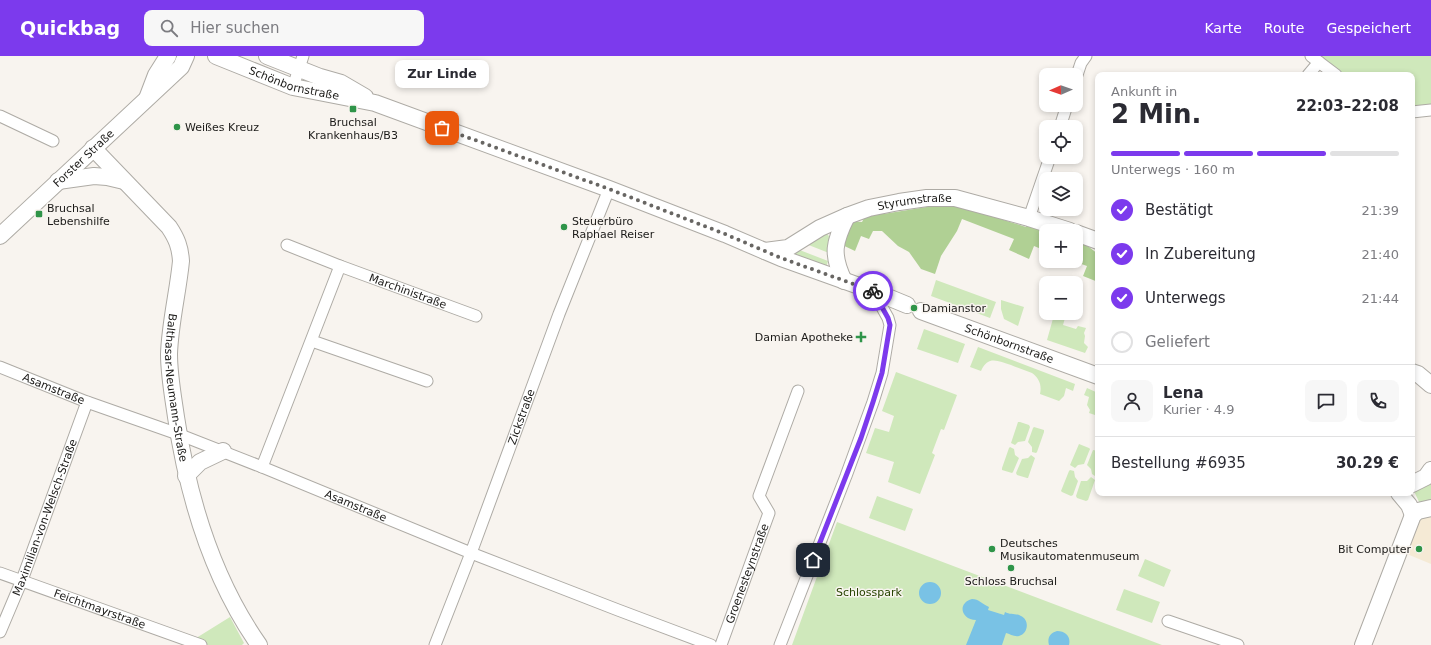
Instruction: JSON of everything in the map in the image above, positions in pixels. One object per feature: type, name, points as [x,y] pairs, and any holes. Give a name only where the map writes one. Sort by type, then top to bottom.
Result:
[{"type":"main road","points":[[154,56],[156,75]]},
{"type":"main road","name":"Forster Straße","points":[[148,97],[156,75],[168,56]]},
{"type":"main road","name":"Forster Straße","points":[[2,230],[58,181],[181,67],[186,56]]},
{"type":"main road","name":"Schönbornstraße","points":[[216,56],[235,65],[293,87],[375,103],[609,189],[781,258],[1095,375]]},
{"type":"main road","name":"Schönbornstraße","points":[[267,56],[301,62],[375,103]]},
{"type":"main road","name":"Balthasar-Neumann-Straße","points":[[93,148],[169,228],[180,246],[180,266],[169,354],[178,434],[186,476],[200,525],[220,575],[237,610],[259,645]]},
{"type":"main road","points":[[58,181],[94,176],[124,181]]},
{"type":"main road","name":"Styrumstraße","points":[[765,251],[788,248],[820,228],[846,216],[869,208],[926,198],[955,198],[1048,224]]},
{"type":"main road","points":[[844,281],[837,267],[835,251],[839,232],[846,216]]},
{"type":"main road","points":[[1083,236],[1095,240]]},
{"type":"main road","points":[[1415,373],[1431,385]]},
{"type":"main road","points":[[186,476],[200,462],[223,452]]},
{"type":"main road","points":[[1415,482],[1426,476],[1431,470]]},
{"type":"main road","points":[[1402,496],[1409,505],[1412,515]]},
{"type":"main road","points":[[1363,645],[1412,515],[1418,511],[1431,508]]},
{"type":"street","points":[[1079,68],[1086,56]]},
{"type":"street","points":[[1309,72],[1315,59],[1332,72]]},
{"type":"street","points":[[293,87],[301,62]]},
{"type":"street","points":[[1415,112],[1431,110]]},
{"type":"street","points":[[0,116],[53,141]]},
{"type":"street","points":[[1029,218],[1048,164]]},
{"type":"street","name":"Zickstraße","points":[[435,645],[471,553],[559,314],[609,189]]},
{"type":"street","name":"Marchinistraße","points":[[287,245],[476,316]]},
{"type":"street","points":[[262,467],[340,266]]},
{"type":"street","points":[[780,645],[861,438],[882,373],[890,325],[888,318],[873,291]]},
{"type":"street","points":[[312,341],[427,381]]},
{"type":"street","name":"Asamstraße","points":[[0,367],[86,402],[178,434],[471,553],[711,645]]},
{"type":"street","name":"Groenesteynstraße","points":[[721,645],[769,513],[759,496],[798,391]]},
{"type":"street","name":"Maximilian-von-Welsch-Straße","points":[[0,632],[22,580],[86,402]]},
{"type":"street","name":"Feichtmayrstraße","points":[[0,572],[200,645]]},
{"type":"street","points":[[1168,621],[1238,645]]},
{"type":"shaded area","points":[[1431,510],[1431,564],[1395,549],[1407,515]]},
{"type":"green space","points":[[1317,56],[1431,56],[1431,108],[1415,109],[1415,72],[1340,72]]},
{"type":"green space","points":[[939,205],[963,207],[1026,227],[1029,218],[1039,226],[1039,248],[1034,246],[1029,259],[1009,250],[1014,239],[962,219],[957,231],[941,256],[935,274],[921,269],[909,252],[898,246],[882,231],[873,231],[869,239],[861,236],[855,251],[836,242],[852,221],[862,222],[869,208],[877,206],[883,214]]},
{"type":"green space","points":[[826,233],[830,239],[829,253],[806,244]]},
{"type":"green space","points":[[1083,236],[1090,238],[1089,247],[1095,252],[1095,281],[1083,276],[1087,266],[1083,265]]},
{"type":"green space","points":[[797,249],[828,261],[826,268],[795,257],[793,252]]},
{"type":"green space","points":[[936,280],[996,302],[990,318],[931,296]]},
{"type":"green space","points":[[1001,300],[1024,307],[1018,326],[1004,319],[1001,309]]},
{"type":"green space","points":[[1053,320],[1064,320],[1063,325],[1076,329],[1078,326],[1086,328],[1084,333],[1084,343],[1088,347],[1085,353],[1047,340]]},
{"type":"green space","points":[[924,329],[965,344],[958,363],[917,349]]},
{"type":"green space","points":[[978,347],[1075,384],[1073,391],[1066,388],[1064,396],[1059,401],[1040,394],[1041,388],[1038,379],[1032,373],[1027,371],[994,360],[987,363],[981,371],[970,367]]},
{"type":"green space","points":[[896,372],[957,395],[944,430],[941,429],[932,453],[935,455],[920,494],[888,482],[894,462],[866,453],[875,428],[889,432],[894,416],[882,411]]},
{"type":"green space","points":[[1087,388],[1095,392],[1095,415],[1089,413],[1090,410],[1087,405],[1089,397],[1084,395]]},
{"type":"green space","points":[[1018,422],[1029,425],[1030,427],[1025,441],[1018,442],[1015,445],[1011,443]]},
{"type":"green space","points":[[1034,427],[1044,430],[1036,453],[1032,452],[1032,447],[1028,442]]},
{"type":"green space","points":[[1079,444],[1090,449],[1084,464],[1078,465],[1075,468],[1070,465]]},
{"type":"green space","points":[[1010,447],[1014,449],[1015,455],[1019,458],[1012,473],[1002,470]]},
{"type":"green space","points":[[1093,450],[1095,450],[1095,476],[1092,474],[1091,469],[1087,465]]},
{"type":"green space","points":[[1031,455],[1035,458],[1028,478],[1017,475],[1016,473],[1022,459],[1028,458]]},
{"type":"green space","points":[[1070,470],[1074,471],[1075,477],[1078,481],[1073,495],[1071,496],[1061,491]]},
{"type":"green space","points":[[1091,477],[1095,480],[1088,500],[1086,501],[1077,498],[1076,496],[1081,481],[1087,481]]},
{"type":"green space","points":[[1431,477],[1431,502],[1420,504],[1415,493],[1415,488]]},
{"type":"green space","points":[[877,496],[913,509],[905,531],[869,518]]},
{"type":"green space","name":"Schlosspark","points":[[837,522],[1162,645],[792,645]]},
{"type":"green space","points":[[1145,559],[1171,570],[1164,587],[1138,576]]},
{"type":"green space","points":[[1124,589],[1160,602],[1152,623],[1116,610]]},
{"type":"green space","points":[[230,617],[244,643],[242,645],[208,645],[193,640]]},
{"type":"water","points":[[930,582],[938,585],[941,593],[938,601],[930,604],[922,601],[919,593],[922,585]]},
{"type":"water","points":[[972,599],[989,607],[988,610],[1004,615],[1005,612],[1021,616],[1026,621],[1026,630],[1019,636],[1006,633],[1002,645],[966,645],[976,620],[967,617],[964,614],[963,607],[967,601]]},
{"type":"water","points":[[1057,631],[1063,632],[1067,635],[1069,645],[1049,645],[1048,640],[1050,636]]},
{"type":"way so far","points":[[442,128],[609,189],[725,234],[781,258],[873,291]]},
{"type":"place","name":"Bruchsal Krankenhaus/B3","points":[[353,109]]},
{"type":"place","name":"Weißes Kreuz","points":[[177,127]]},
{"type":"place","name":"Zur Linde","points":[[442,128]]},
{"type":"place","name":"Bruchsal Lebenshilfe","points":[[39,214]]},
{"type":"place","name":"Steuerbüro Raphael Reiser","points":[[564,227]]},
{"type":"place","name":"Damianstor","points":[[914,308]]},
{"type":"place","name":"Damian Apotheke","points":[[861,337]]},
{"type":"place","name":"Deutsches Musikautomatenmuseum","points":[[992,549]]},
{"type":"place","name":"Bit Computer","points":[[1419,549]]},
{"type":"place","name":"Schloss Bruchsal","points":[[1011,568]]},
{"type":"route","points":[[813,560],[861,438],[882,373],[890,325],[888,318],[873,291]]}]
